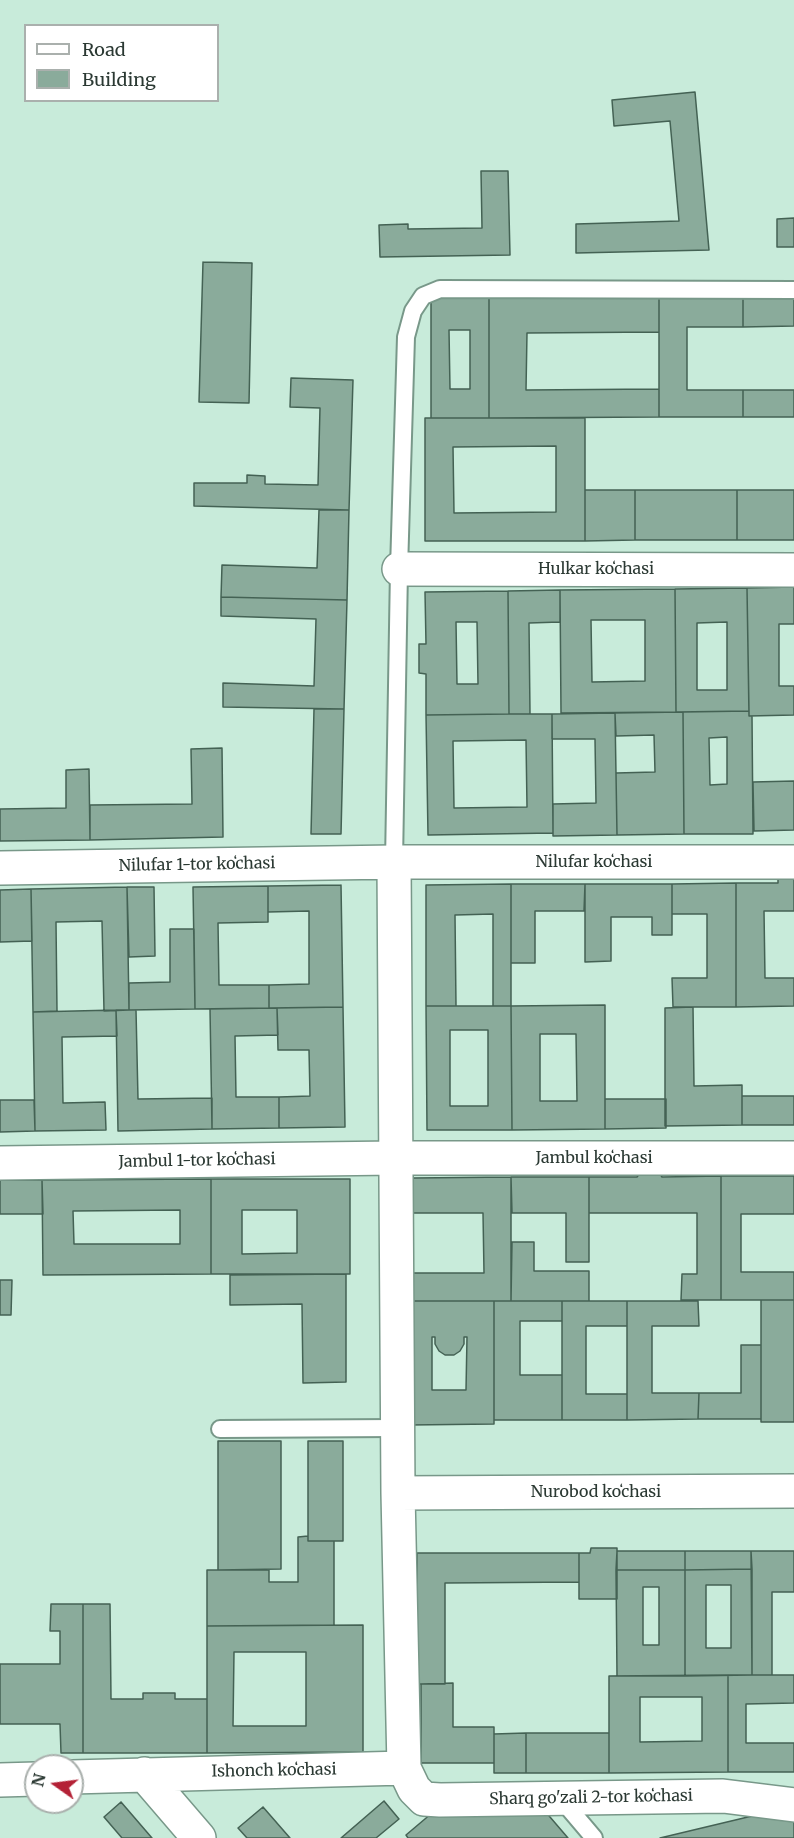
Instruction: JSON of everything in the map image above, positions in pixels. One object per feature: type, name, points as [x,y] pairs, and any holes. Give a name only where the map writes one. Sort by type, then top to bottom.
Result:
[{"type":"street","name":"Hulkar koʻchasi","points":[[399,569],[794,570]]},
{"type":"street","name":"Nilufar koʻchasi","points":[[394,862],[794,862]]},
{"type":"street","name":"Nilufar 1-tor koʻchasi","points":[[0,868],[394,862]]},
{"type":"street","points":[[394,862],[397,1428],[404,1768]]},
{"type":"street","name":"Jambul koʻchasi","points":[[395,1158],[794,1158]]},
{"type":"street","name":"Jambul 1-tor koʻchasi","points":[[0,1163],[395,1158]]},
{"type":"street","name":"Nurobod koʻchasi","points":[[398,1493],[794,1491]]},
{"type":"street","name":"Ishonch koʻchasi","points":[[84,1776],[404,1768]]},
{"type":"street","name":"Sharq go'zali 2-tor koʻchasi","points":[[404,1768],[414,1790],[424,1799],[723,1796],[794,1805]]},
{"type":"street","points":[[144,1774],[199,1838]]},
{"type":"street","points":[[0,1780],[24,1779]]},
{"type":"lane","points":[[394,862],[406,338],[413,311],[423,296],[440,289],[794,290]]},
{"type":"lane","points":[[220,1429],[397,1428]]},
{"type":"lane","points":[[561,1799],[594,1838]]},
{"type":"building","points":[[695,92],[709,250],[576,253],[576,224],[679,221],[670,121],[614,126],[612,100]]},
{"type":"building","points":[[481,171],[508,171],[510,255],[380,257],[379,225],[408,224],[408,229],[482,228]]},
{"type":"building","points":[[794,218],[794,247],[777,247],[777,219]]},
{"type":"building","points":[[203,262],[252,263],[249,403],[199,402]]},
{"type":"building","points":[[794,296],[794,326],[743,327],[743,297]]},
{"type":"building","points":[[489,297],[489,418],[431,418],[431,298]],"holes":[[[449,330],[470,330],[470,389],[450,389]]]},
{"type":"building","points":[[489,297],[659,297],[659,332],[527,333],[526,390],[659,389],[659,417],[489,418]]},
{"type":"building","points":[[659,297],[743,297],[743,327],[687,327],[687,390],[743,390],[743,417],[659,417]]},
{"type":"building","points":[[291,378],[353,380],[349,510],[194,506],[194,483],[247,483],[247,475],[265,476],[265,484],[318,485],[320,408],[290,407]]},
{"type":"building","points":[[743,390],[794,390],[794,417],[743,417]]},
{"type":"building","points":[[425,418],[585,418],[585,541],[425,541]],"holes":[[[556,446],[556,512],[454,513],[453,447]]]},
{"type":"building","points":[[585,490],[635,490],[635,540],[585,541]]},
{"type":"building","points":[[635,490],[737,490],[737,540],[635,540]]},
{"type":"building","points":[[737,490],[794,490],[794,540],[737,540]]},
{"type":"building","points":[[319,510],[349,510],[347,600],[221,597],[222,565],[317,568]]},
{"type":"building","points":[[794,587],[794,624],[779,624],[779,686],[794,686],[794,715],[749,716],[747,588]]},
{"type":"building","points":[[747,588],[749,711],[676,712],[675,589]],"holes":[[[727,622],[727,690],[697,690],[697,623]]]},
{"type":"building","points":[[675,589],[676,712],[561,713],[560,590]],"holes":[[[591,620],[645,620],[645,681],[592,682]]]},
{"type":"building","points":[[560,590],[560,622],[529,623],[530,714],[509,714],[508,591]]},
{"type":"building","points":[[508,591],[509,714],[426,715],[426,674],[419,673],[419,644],[426,644],[425,592]],"holes":[[[456,622],[477,622],[478,684],[457,684]]]},
{"type":"building","points":[[221,597],[347,600],[344,709],[223,707],[223,683],[314,686],[316,619],[221,616]]},
{"type":"building","points":[[314,709],[344,709],[341,834],[311,834]]},
{"type":"building","points":[[749,711],[749,716],[752,716],[753,834],[684,834],[683,712]],"holes":[[[727,737],[727,784],[710,785],[709,738]]]},
{"type":"building","points":[[683,712],[684,834],[617,835],[616,773],[655,772],[654,735],[616,736],[615,713]]},
{"type":"building","points":[[615,713],[617,835],[553,836],[553,804],[596,803],[595,739],[552,739],[552,714]]},
{"type":"building","points":[[552,714],[553,833],[428,835],[426,715]],"holes":[[[526,740],[527,807],[454,808],[453,741]]]},
{"type":"building","points":[[222,748],[223,837],[90,840],[90,805],[192,804],[191,749]]},
{"type":"building","points":[[89,769],[90,840],[0,841],[0,809],[66,808],[66,770]]},
{"type":"building","points":[[794,781],[794,830],[754,831],[753,782]]},
{"type":"building","points":[[778,875],[794,875],[794,911],[764,911],[765,978],[794,978],[794,1006],[736,1007],[736,883],[778,883]]},
{"type":"building","points":[[736,883],[736,1007],[673,1007],[672,978],[707,978],[707,914],[672,914],[672,884]]},
{"type":"building","points":[[511,884],[585,884],[584,911],[535,911],[535,963],[511,963]]},
{"type":"building","points":[[511,884],[511,1006],[493,1006],[493,914],[455,915],[456,1006],[426,1006],[426,885]]},
{"type":"building","points":[[585,884],[672,884],[672,935],[652,935],[652,917],[611,917],[611,961],[585,962]]},
{"type":"building","points":[[341,885],[343,1007],[269,1008],[269,985],[309,984],[309,911],[268,912],[268,886]]},
{"type":"building","points":[[268,886],[268,922],[218,923],[219,985],[269,985],[269,1008],[195,1009],[193,887]]},
{"type":"building","points":[[127,887],[154,887],[155,956],[129,957]]},
{"type":"building","points":[[127,887],[129,1010],[104,1011],[102,921],[56,922],[57,1011],[33,1012],[31,889]]},
{"type":"building","points":[[31,889],[32,941],[0,942],[0,890]]},
{"type":"building","points":[[170,929],[194,929],[195,1009],[129,1010],[129,983],[170,982]]},
{"type":"building","points":[[605,1005],[605,1129],[512,1130],[511,1006]],"holes":[[[540,1034],[576,1034],[577,1101],[540,1101]]]},
{"type":"building","points":[[426,1006],[511,1006],[512,1130],[427,1130]],"holes":[[[450,1030],[488,1030],[488,1106],[450,1106]]]},
{"type":"building","points":[[343,1007],[345,1127],[279,1128],[279,1097],[310,1096],[309,1050],[278,1050],[277,1008]]},
{"type":"building","points":[[693,1007],[694,1086],[742,1085],[742,1125],[665,1126],[665,1008]]},
{"type":"building","points":[[277,1008],[278,1035],[235,1036],[236,1097],[279,1097],[279,1128],[212,1129],[210,1009]]},
{"type":"building","points":[[116,1010],[136,1010],[138,1099],[212,1098],[212,1129],[118,1131]]},
{"type":"building","points":[[116,1010],[117,1036],[62,1037],[63,1103],[105,1102],[106,1130],[35,1131],[33,1012]]},
{"type":"building","points":[[742,1096],[794,1096],[794,1125],[742,1125]]},
{"type":"building","points":[[605,1099],[666,1099],[666,1128],[605,1129]]},
{"type":"building","points":[[0,1100],[34,1100],[35,1131],[0,1132]]},
{"type":"building","points":[[659,1172],[662,1177],[721,1176],[721,1300],[681,1300],[682,1274],[697,1274],[697,1213],[589,1213],[589,1177],[637,1177],[640,1173]]},
{"type":"building","points":[[721,1176],[794,1176],[794,1214],[741,1214],[741,1272],[794,1272],[794,1300],[721,1300]]},
{"type":"building","points":[[511,1177],[589,1177],[589,1262],[566,1262],[566,1213],[512,1213]]},
{"type":"building","points":[[511,1177],[511,1301],[413,1301],[413,1273],[484,1273],[483,1213],[412,1213],[413,1178]]},
{"type":"building","points":[[211,1179],[350,1179],[350,1274],[211,1274]],"holes":[[[242,1210],[297,1210],[297,1253],[242,1254]]]},
{"type":"building","points":[[211,1179],[211,1274],[43,1275],[42,1180]],"holes":[[[180,1210],[180,1244],[74,1244],[73,1211]]]},
{"type":"building","points":[[0,1180],[42,1180],[43,1214],[0,1214]]},
{"type":"building","points":[[512,1242],[534,1242],[534,1271],[589,1271],[589,1301],[511,1301]]},
{"type":"building","points":[[346,1274],[346,1382],[303,1383],[302,1304],[230,1305],[230,1275]]},
{"type":"building","points":[[0,1280],[12,1280],[11,1315],[0,1315]]},
{"type":"building","points":[[761,1300],[794,1300],[794,1422],[761,1422]]},
{"type":"building","points":[[408,1301],[494,1301],[494,1424],[409,1425]],"holes":[[[432,1337],[435,1337],[435,1344],[445,1355],[454,1355],[460,1351],[464,1344],[464,1337],[467,1337],[466,1390],[432,1390]]]},
{"type":"building","points":[[494,1301],[562,1301],[562,1321],[520,1321],[520,1375],[562,1375],[562,1420],[494,1420]]},
{"type":"building","points":[[562,1301],[627,1301],[627,1326],[586,1326],[586,1394],[627,1394],[627,1420],[562,1420]]},
{"type":"building","points":[[627,1301],[698,1301],[699,1326],[652,1326],[652,1393],[699,1393],[698,1419],[627,1420]]},
{"type":"building","points":[[741,1345],[761,1345],[761,1419],[698,1419],[699,1393],[741,1393]]},
{"type":"building","points":[[218,1441],[281,1441],[281,1569],[218,1570]]},
{"type":"building","points":[[308,1441],[343,1441],[343,1541],[308,1541]]},
{"type":"building","points":[[308,1536],[308,1541],[334,1541],[334,1625],[207,1626],[207,1570],[269,1570],[269,1582],[298,1582],[298,1537]]},
{"type":"building","points":[[591,1548],[617,1548],[617,1599],[579,1599],[579,1553],[590,1553]]},
{"type":"building","points":[[617,1551],[685,1551],[685,1570],[616,1570]]},
{"type":"building","points":[[685,1551],[751,1551],[752,1569],[685,1570]]},
{"type":"building","points":[[751,1551],[794,1551],[794,1592],[772,1592],[772,1675],[752,1675]]},
{"type":"building","points":[[417,1553],[579,1553],[579,1582],[445,1583],[445,1684],[417,1684]]},
{"type":"building","points":[[752,1569],[752,1675],[685,1676],[685,1570]],"holes":[[[706,1585],[731,1585],[731,1648],[706,1648]]]},
{"type":"building","points":[[616,1570],[685,1570],[685,1676],[617,1676]],"holes":[[[643,1587],[659,1587],[659,1645],[643,1645]]]},
{"type":"building","points":[[51,1604],[83,1604],[83,1753],[61,1753],[60,1724],[0,1724],[0,1664],[60,1664],[60,1631],[50,1631]]},
{"type":"building","points":[[83,1604],[110,1604],[111,1699],[143,1699],[143,1693],[175,1693],[175,1699],[207,1699],[207,1753],[83,1753]]},
{"type":"building","points":[[363,1625],[363,1752],[207,1753],[207,1626]],"holes":[[[234,1652],[306,1652],[306,1726],[233,1726]]]},
{"type":"building","points":[[728,1675],[794,1675],[794,1703],[746,1704],[746,1743],[794,1743],[794,1772],[728,1772]]},
{"type":"building","points":[[728,1675],[728,1772],[609,1773],[609,1676]],"holes":[[[640,1697],[702,1697],[702,1741],[640,1742]]]},
{"type":"building","points":[[453,1683],[453,1727],[494,1727],[494,1763],[421,1763],[421,1684]]},
{"type":"building","points":[[526,1733],[609,1733],[609,1773],[526,1773]]},
{"type":"building","points":[[526,1733],[526,1773],[494,1773],[494,1734]]},
{"type":"building","points":[[384,1801],[399,1819],[376,1838],[341,1838]]},
{"type":"building","points":[[121,1802],[152,1838],[122,1838],[104,1817]]},
{"type":"building","points":[[263,1807],[290,1838],[247,1838],[238,1828]]},
{"type":"building","points":[[544,1810],[568,1838],[408,1838],[406,1835],[432,1813]]},
{"type":"building","points":[[773,1811],[794,1819],[794,1838],[660,1838]]}]
